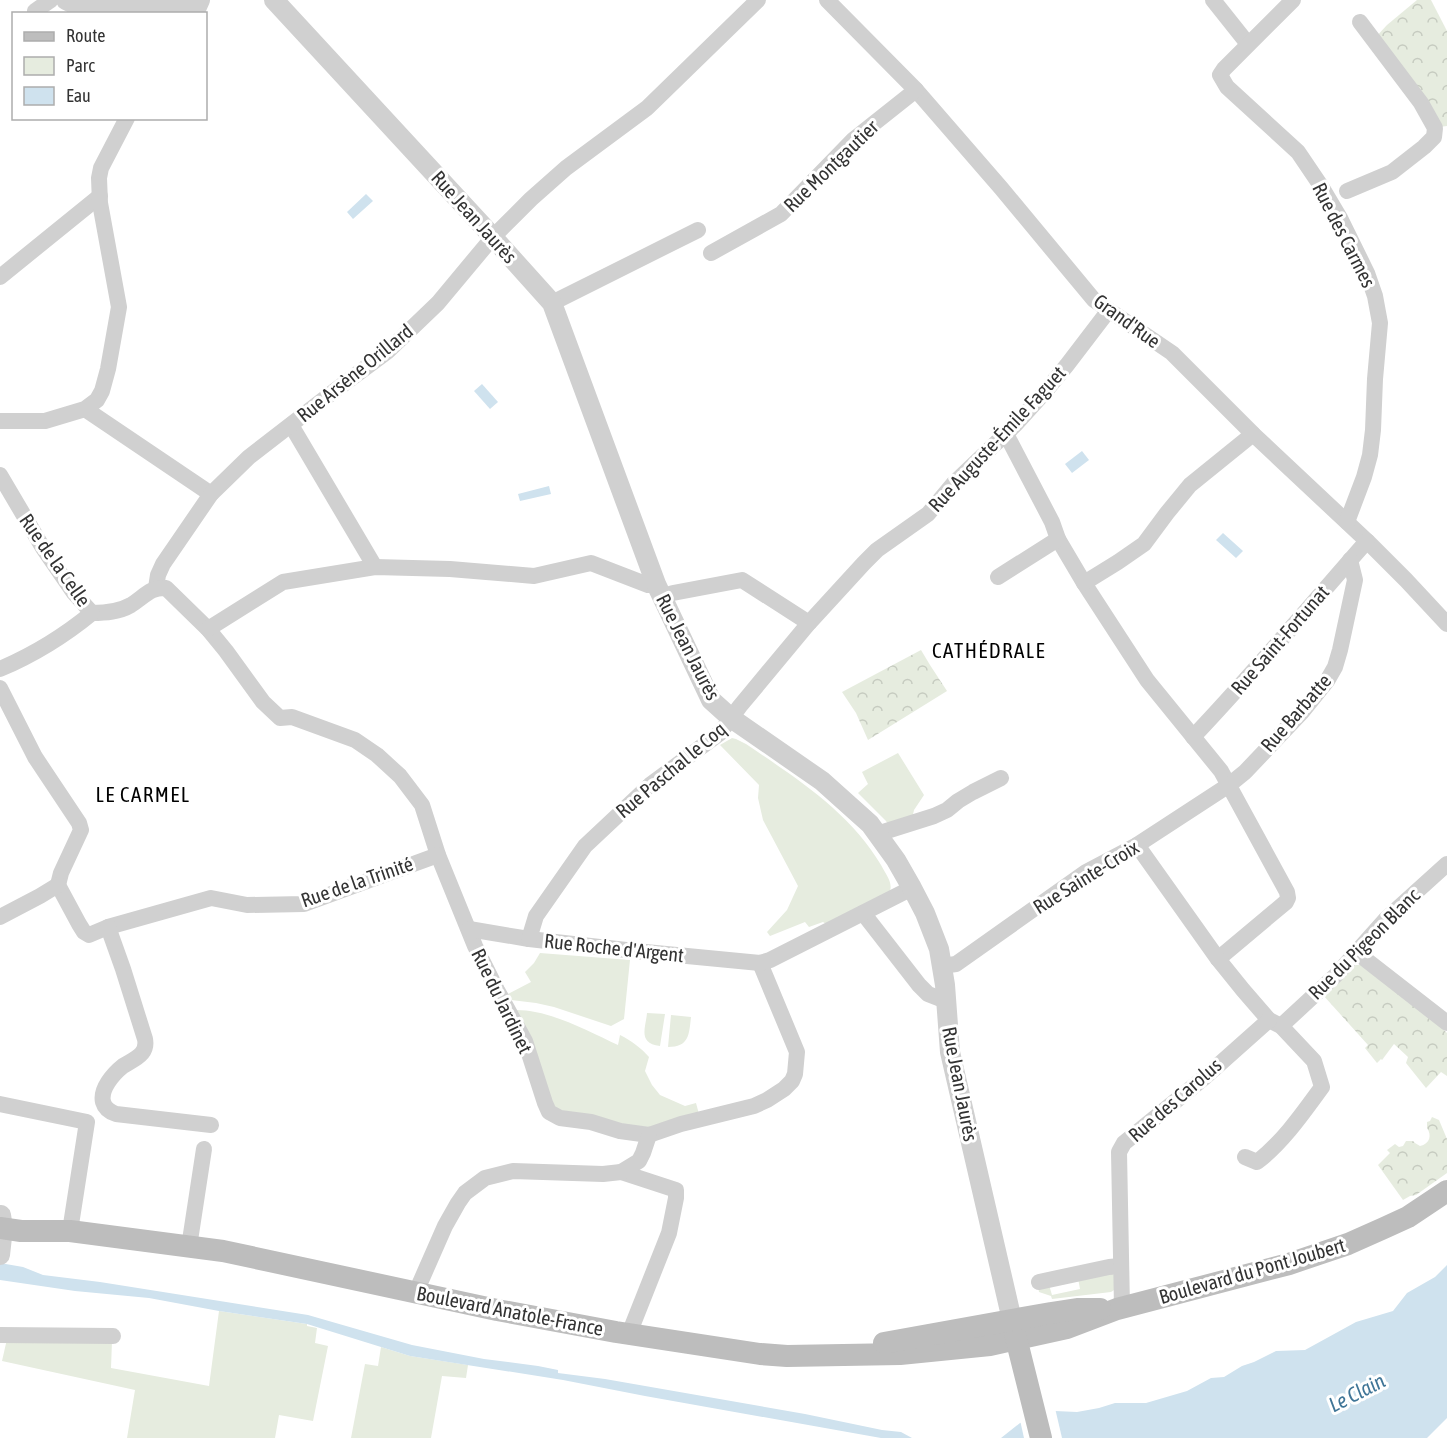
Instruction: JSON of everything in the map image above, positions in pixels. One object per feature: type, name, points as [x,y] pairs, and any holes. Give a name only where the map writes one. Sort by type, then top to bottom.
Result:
[{"type":"main road","name":"Boulevard du Pont Joubert","points":[[1014,1329],[1077,1309],[1119,1308],[1289,1264],[1348,1244],[1408,1216],[1447,1191]]},
{"type":"main road","name":"Boulevard Anatole-France","points":[[1,1221],[21,1231],[70,1231],[223,1251],[497,1310],[629,1334],[760,1354],[833,1355],[900,1340],[1014,1329]]},
{"type":"main road","points":[[1014,1329],[1041,1438]]},
{"type":"street","points":[[35,11],[51,0]]},
{"type":"street","points":[[66,0],[74,4],[196,8]]},
{"type":"street","name":"Rue Jean Jaurès","points":[[274,0],[552,303],[659,590],[711,700],[731,718],[822,781],[870,824],[896,860],[912,888],[936,940],[942,966],[950,1052],[1014,1329]]},
{"type":"street","name":"Rue Arsène Orillard","points":[[164,590],[158,575],[163,564],[211,494],[249,458],[388,351],[438,303],[493,237],[531,199],[638,110],[647,108],[758,0]]},
{"type":"street","name":"Grand'Rue","points":[[827,0],[916,90],[1094,300],[1172,353],[1446,619]]},
{"type":"street","points":[[1213,0],[1248,44],[1293,0]]},
{"type":"street","points":[[1347,191],[1392,172],[1434,137],[1435,128],[1421,103],[1360,22]]},
{"type":"street","name":"Rue des Carmes","points":[[1248,44],[1220,75],[1227,87],[1298,152],[1340,218],[1375,296],[1380,323],[1370,455],[1347,522]]},
{"type":"street","name":"Rue Montgautier","points":[[711,253],[781,214],[853,140],[916,90]]},
{"type":"street","points":[[0,421],[45,421],[85,409],[97,400],[102,391],[119,308],[100,196],[99,173],[126,120]]},
{"type":"street","points":[[0,277],[100,196]]},
{"type":"street","points":[[552,303],[698,230]]},
{"type":"street","name":"Rue Auguste-Émile Faguet","points":[[872,555],[928,514],[953,484],[1006,434],[1082,347],[1108,310]]},
{"type":"street","points":[[85,409],[211,494]]},
{"type":"street","points":[[291,425],[375,567]]},
{"type":"street","points":[[1006,434],[1052,522],[1058,539],[1083,582],[1147,680],[1221,771],[1287,892],[1286,902],[1218,958]]},
{"type":"street","points":[[1083,582],[1144,544],[1190,486],[1253,434]]},
{"type":"street","name":"Rue de la Celle","points":[[0,475],[43,548],[92,614]]},
{"type":"street","points":[[998,576],[1058,539]]},
{"type":"street","name":"Rue Saint-Fortunat","points":[[1193,737],[1256,670],[1367,541]]},
{"type":"street","name":"Rue Paschal le Coq","points":[[529,939],[536,916],[585,846],[650,785],[720,734],[808,623],[872,555]]},
{"type":"street","name":"Rue Barbatte","points":[[1229,785],[1245,772],[1302,712],[1327,681],[1335,667],[1355,580],[1350,560]]},
{"type":"street","points":[[208,629],[283,582],[375,567],[450,568],[534,576],[591,563],[659,590],[673,593],[742,580],[808,623]]},
{"type":"street","points":[[0,669],[23,659],[80,624],[92,614],[110,613],[164,590],[208,629],[263,702],[280,718],[292,717],[355,741],[377,755],[400,776],[422,805],[438,855],[469,929]]},
{"type":"street","points":[[0,688],[35,757],[79,822],[81,830],[61,873],[58,885],[0,917]]},
{"type":"street","points":[[877,834],[934,816],[1001,778]]},
{"type":"street","name":"Rue Sainte-Croix","points":[[942,966],[956,964],[1086,872],[1137,845],[1229,785]]},
{"type":"street","points":[[1137,845],[1218,958],[1275,1023],[1314,1060],[1322,1087],[1299,1118],[1265,1156],[1257,1162],[1245,1157]]},
{"type":"street","name":"Rue de la Trinité","points":[[58,885],[84,932],[89,935],[108,927],[211,898],[247,905],[304,904],[438,855]]},
{"type":"street","name":"Rue du Pigeon Blanc","points":[[1275,1023],[1336,975],[1385,920],[1446,867]]},
{"type":"street","points":[[621,1172],[639,1161],[649,1135],[681,1124],[759,1104],[784,1089],[792,1081],[796,1068],[796,1052],[760,963],[912,888]]},
{"type":"street","points":[[863,913],[919,985],[932,996],[946,1001]]},
{"type":"street","points":[[108,927],[146,1045],[144,1051],[122,1067],[103,1089],[105,1106],[110,1112],[116,1114],[211,1125]]},
{"type":"street","name":"Rue Roche d'Argent","points":[[469,929],[529,939],[760,963]]},
{"type":"street","name":"Rue du Jardinet","points":[[469,929],[475,946],[525,1041],[549,1112],[560,1118],[591,1122],[620,1131],[649,1135]]},
{"type":"street","points":[[1356,952],[1447,1023]]},
{"type":"street","name":"Rue des Carolus","points":[[1119,1308],[1119,1152],[1121,1148],[1124,1143],[1204,1077],[1275,1023]]},
{"type":"street","points":[[0,1104],[87,1122],[70,1231]]},
{"type":"street","points":[[189,1246],[204,1149]]},
{"type":"street","points":[[417,1292],[453,1211],[465,1193],[485,1178],[513,1171],[603,1174],[621,1172],[676,1190],[669,1233],[629,1334]]},
{"type":"street","points":[[0,1253],[1,1221]]},
{"type":"street","points":[[1039,1282],[1120,1266]]},
{"type":"street","points":[[0,1335],[113,1336]]},
{"type":"green space","points":[[1417,0],[1431,0],[1447,31],[1447,126],[1439,127],[1375,38]]},
{"type":"green space","points":[[921,650],[947,691],[868,740],[856,713],[842,692]]},
{"type":"green space","points":[[732,738],[746,744],[784,770],[838,812],[868,846],[881,865],[890,881],[890,891],[826,924],[823,922],[809,927],[805,922],[770,936],[767,932],[787,910],[798,886],[763,820],[758,798],[759,785],[720,745]]},
{"type":"green space","points":[[898,753],[924,795],[914,810],[912,819],[889,826],[858,793],[868,784],[862,772]]},
{"type":"green space","points":[[540,953],[630,960],[624,1019],[611,1026],[554,1007],[511,1000],[508,994],[531,982],[525,972]]},
{"type":"green space","points":[[1353,965],[1362,965],[1433,1019],[1447,1033],[1447,1076],[1441,1072],[1426,1088],[1406,1063],[1408,1057],[1394,1044],[1377,1063],[1365,1048],[1368,1045],[1323,995]]},
{"type":"green space","points":[[516,1010],[555,1017],[618,1045],[620,1035],[624,1037],[649,1057],[645,1071],[660,1095],[685,1106],[696,1103],[699,1114],[648,1128],[567,1115],[552,1106]]},
{"type":"green space","points":[[647,1013],[665,1014],[660,1046],[648,1042],[644,1034]]},
{"type":"green space","points":[[671,1015],[691,1017],[687,1039],[680,1045],[668,1047]]},
{"type":"green space","points":[[1432,1117],[1439,1120],[1447,1139],[1447,1173],[1416,1195],[1403,1200],[1378,1165],[1390,1153],[1387,1150],[1395,1144],[1399,1147],[1403,1146],[1406,1141],[1413,1141],[1420,1146],[1426,1143],[1430,1136],[1427,1122]]},
{"type":"green space","points":[[1110,1272],[1114,1275],[1114,1290],[1111,1292],[1052,1299],[1051,1296],[1039,1292],[1038,1287],[1049,1285],[1052,1295],[1080,1289],[1078,1278]]},
{"type":"green space","points":[[219,1311],[307,1324],[307,1326],[317,1328],[315,1343],[328,1346],[313,1421],[279,1415],[275,1438],[127,1438],[135,1390],[2,1361],[7,1339],[112,1341],[111,1368],[209,1386]]},
{"type":"green space","points":[[381,1347],[410,1356],[468,1365],[466,1378],[442,1376],[431,1438],[351,1438],[365,1364],[378,1366]]},
{"type":"water","points":[[366,194],[373,201],[353,219],[347,212]]},
{"type":"water","points":[[482,384],[498,402],[490,409],[474,391]]},
{"type":"water","points":[[1082,451],[1089,460],[1072,473],[1065,464]]},
{"type":"water","points":[[549,486],[551,494],[520,501],[518,494]]},
{"type":"water","points":[[1223,533],[1243,551],[1236,558],[1216,540]]},
{"type":"water","points":[[0,1263],[23,1267],[43,1275],[308,1315],[412,1345],[484,1359],[538,1366],[558,1370],[558,1373],[805,1414],[901,1432],[912,1438],[881,1438],[563,1380],[410,1356],[307,1324],[149,1298],[75,1291],[0,1280]]},
{"type":"water","name":"Le Clain","points":[[1447,1265],[1447,1418],[1427,1438],[1001,1438],[1020,1423],[1055,1411],[1077,1412],[1115,1403],[1146,1403],[1187,1391],[1211,1378],[1224,1377],[1276,1351],[1305,1350],[1356,1322],[1393,1311],[1407,1293],[1435,1277]]},
{"type":"pier","points":[[1055,1408],[1062,1438],[1024,1438],[1020,1420]]},
{"type":"district","name":"CATHÉDRALE","points":[[989,651]]},
{"type":"district","name":"LE CARMEL","points":[[143,795]]}]
